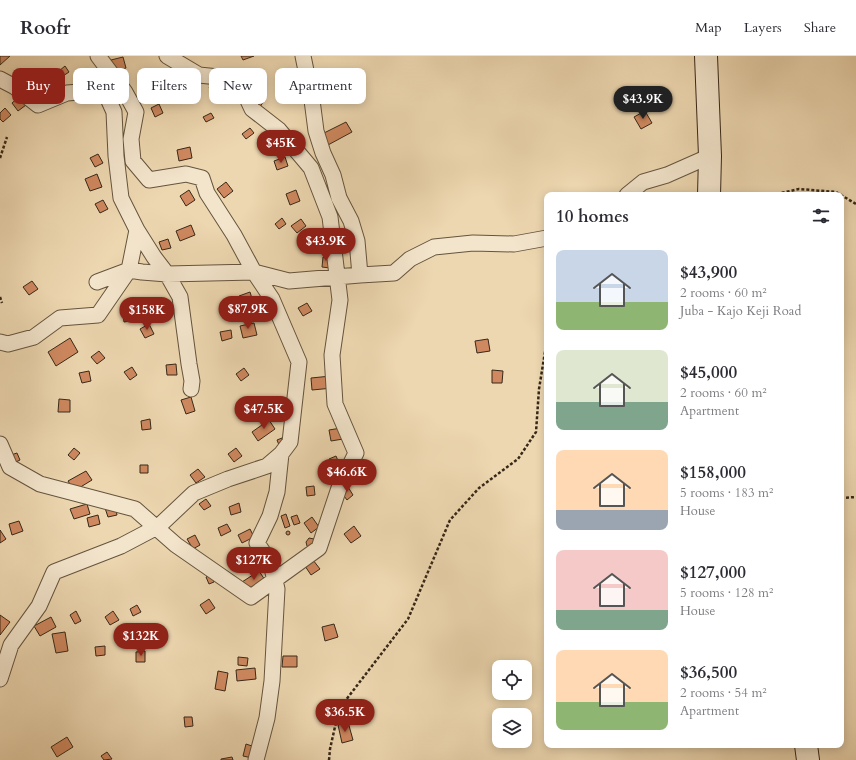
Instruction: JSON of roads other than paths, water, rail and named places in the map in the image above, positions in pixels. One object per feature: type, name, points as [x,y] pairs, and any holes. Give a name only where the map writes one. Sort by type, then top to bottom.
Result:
[{"type":"main road","points":[[706,56],[710,156],[709,192]]},
{"type":"main road","points":[[806,748],[808,760]]},
{"type":"street","points":[[0,679],[10,645],[39,606],[54,572],[121,546],[158,526],[194,493],[228,479],[267,466],[281,454],[290,442],[298,362],[272,299],[254,272],[234,235],[207,193],[202,178],[186,174],[149,180],[133,160],[131,139],[136,112],[125,92],[98,56]]},
{"type":"street","points":[[0,444],[10,468],[40,484],[135,509],[176,545],[251,597],[319,548],[340,485],[356,453],[335,404],[332,355],[340,300],[330,217],[311,168],[279,130],[252,109],[238,79],[199,75],[166,56]]},
{"type":"street","points":[[303,56],[312,100],[316,131],[323,153],[333,175],[339,198],[351,221],[357,241],[360,275]]},
{"type":"street","points":[[0,79],[15,87],[38,106],[67,93],[104,90],[114,112],[116,156],[121,198],[137,230],[167,274],[180,297],[192,380],[191,389]]},
{"type":"street","points":[[631,192],[644,182],[667,175],[710,156]]},
{"type":"street","points":[[0,342],[8,344],[34,337],[60,318],[98,315],[129,270],[137,230]]},
{"type":"street","points":[[96,282],[129,270],[167,274],[254,272],[289,281],[360,275],[394,274],[410,259],[434,247],[472,243],[514,244],[544,239]]},
{"type":"street","points":[[255,760],[267,718],[272,681],[277,589],[271,564],[257,543],[270,516],[277,492],[281,454]]}]
